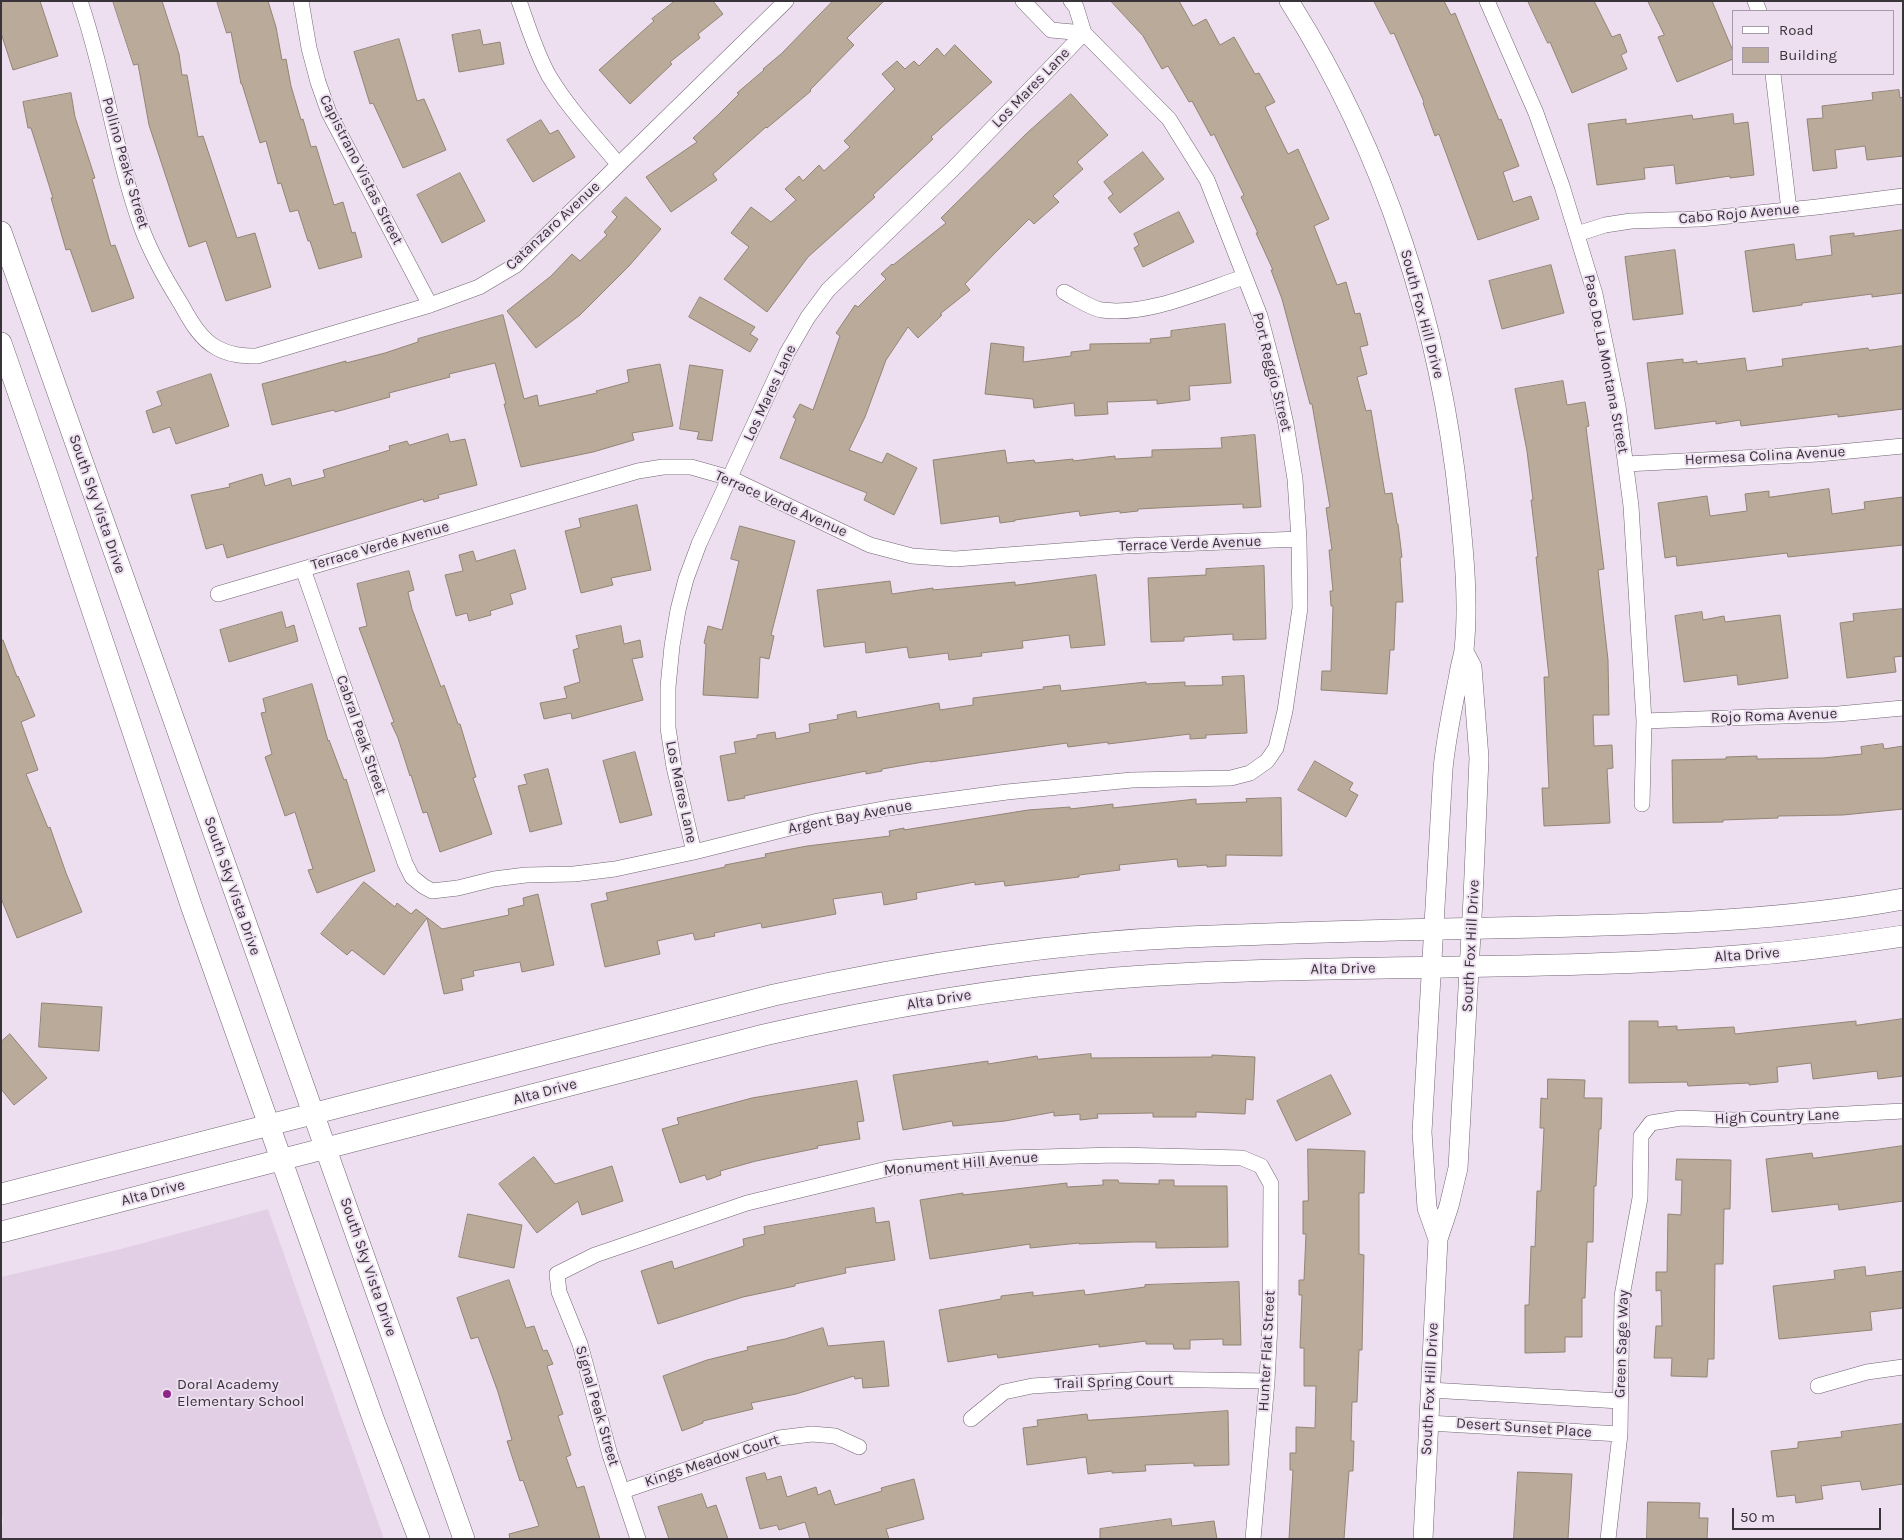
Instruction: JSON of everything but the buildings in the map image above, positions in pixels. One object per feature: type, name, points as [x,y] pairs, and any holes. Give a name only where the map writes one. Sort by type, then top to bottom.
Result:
[{"type":"main road","name":"South Sky Vista Drive","points":[[1,232],[464,1539]]},
{"type":"main road","points":[[1,343],[192,908],[374,1421],[419,1539]]},
{"type":"main road","points":[[1,1194],[774,994],[950,960],[1007,952],[1122,941],[1196,937],[1471,928],[1637,925],[1738,919],[1833,910],[1903,899]]},
{"type":"main road","name":"Alta Drive","points":[[1,1232],[764,1035],[948,997],[1061,983],[1147,976],[1606,962],[1738,956],[1804,950],[1903,936]]},
{"type":"street","name":"Pollino Peaks Street","points":[[80,1],[103,84],[125,176],[143,230],[160,271],[201,335],[215,347],[232,355]]},
{"type":"street","name":"Capistrano Vistas Street","points":[[301,1],[309,48],[318,82],[329,112],[430,305]]},
{"type":"street","points":[[519,1],[535,46],[549,76],[576,113],[618,164]]},
{"type":"street","name":"Catanzaro Avenue","points":[[232,355],[257,356],[430,305],[479,287],[516,264],[786,1]]},
{"type":"street","points":[[1023,1],[1051,30],[1084,33]]},
{"type":"street","name":"Port Reggio Street","points":[[1071,1],[1076,7],[1084,33],[1169,119],[1207,180],[1260,316],[1286,424],[1295,479],[1299,539],[1300,608],[1287,701],[1276,748],[1268,761]]},
{"type":"street","name":"South Fox Hill Drive","points":[[1288,1],[1333,78],[1387,200],[1404,244],[1426,318],[1444,393],[1457,477],[1464,554],[1466,604],[1464,652],[1446,735],[1422,1132],[1427,1208],[1438,1239]]},
{"type":"street","name":"Paso De La Montana Street","points":[[1487,1],[1498,22],[1536,113],[1562,186],[1594,294],[1618,406],[1631,506],[1644,721],[1642,804]]},
{"type":"street","name":"Los Mares Lane","points":[[694,852],[674,767],[668,728],[668,687],[678,610],[686,579],[699,544],[787,353],[808,317],[828,290],[952,170],[1084,33]]},
{"type":"street","points":[[1773,75],[1789,210]]},
{"type":"street","name":"Cabo Rojo Avenue","points":[[1577,234],[1605,225],[1631,221],[1700,219],[1903,196]]},
{"type":"street","points":[[1064,292],[1100,310],[1136,310],[1184,298],[1244,277]]},
{"type":"street","name":"Hermesa Colina Avenue","points":[[1626,464],[1818,454],[1903,446]]},
{"type":"street","name":"Terrace Verde Avenue","points":[[218,594],[638,471],[663,467],[691,467],[730,478],[870,545],[912,556],[956,559],[1125,546],[1299,539]]},
{"type":"street","name":"Cabral Peak Street","points":[[304,569],[405,863],[412,877],[422,886],[432,891]]},
{"type":"street","name":"South Fox Hill Drive","points":[[1423,1539],[1438,1239],[1449,1206],[1458,1168],[1470,966],[1479,758],[1472,667],[1464,652]]},
{"type":"street","name":"Rojo Roma Avenue","points":[[1644,721],[1838,714],[1903,708]]},
{"type":"street","name":"Argent Bay Avenue","points":[[432,891],[526,875],[574,874],[615,869],[694,852],[818,821],[888,808],[1007,792],[1132,780],[1231,778],[1250,773],[1268,761]]},
{"type":"street","name":"High Country Lane","points":[[1652,1123],[1681,1118],[1734,1120],[1903,1111]]},
{"type":"street","name":"Green Sage Way","points":[[1608,1539],[1620,1434],[1622,1296],[1640,1198],[1640,1136],[1652,1123]]},
{"type":"street","name":"Monument Hill Avenue","points":[[557,1274],[595,1254],[747,1203],[891,1168],[1006,1158],[1116,1155],[1242,1158],[1261,1166]]},
{"type":"street","name":"Hunter Flat Street","points":[[1253,1539],[1267,1381],[1270,1324],[1271,1184],[1261,1166]]},
{"type":"street","name":"Signal Peak Street","points":[[557,1274],[559,1292],[580,1344],[610,1456],[638,1539]]},
{"type":"street","points":[[1818,1386],[1867,1372],[1903,1367]]},
{"type":"street","name":"Trail Spring Court","points":[[971,1419],[1004,1392],[1032,1386],[1145,1379],[1267,1381]]},
{"type":"street","points":[[1430,1390],[1620,1401]]},
{"type":"street","name":"Desert Sunset Place","points":[[1428,1423],[1620,1434]]},
{"type":"street","name":"Kings Meadow Court","points":[[623,1491],[778,1438],[812,1434],[835,1436],[858,1448]]},
{"type":"shaded area","name":"Doral Academy Elementary School","points":[[268,1209],[384,1539],[1,1539],[3,1520],[1,1511],[1,1277],[121,1249]]},
{"type":"place","name":"Doral Academy Elementary School","points":[[167,1394]]}]
